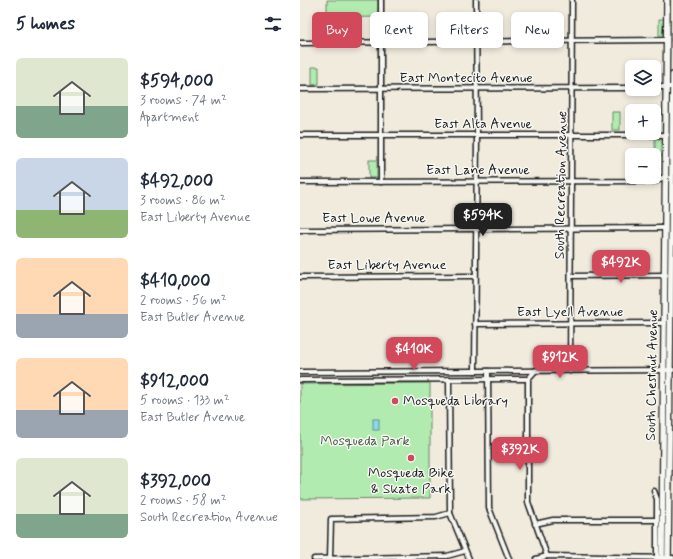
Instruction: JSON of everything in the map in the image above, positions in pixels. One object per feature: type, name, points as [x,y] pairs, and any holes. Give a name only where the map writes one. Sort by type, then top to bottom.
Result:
[{"type":"main road","name":"South Chestnut Avenue","points":[[664,558],[669,370],[668,275],[665,228],[669,181],[670,87],[667,40],[667,0]]},
{"type":"main road","points":[[667,40],[670,45],[670,62],[673,66]]},
{"type":"main road","name":"South Chestnut Avenue","points":[[669,370],[665,323],[671,240],[667,135],[670,87],[673,76]]},
{"type":"main road","points":[[665,214],[668,216],[668,237],[671,240]]},
{"type":"street","points":[[381,0],[381,12]]},
{"type":"street","points":[[476,0],[476,12]]},
{"type":"street","name":"South Recreation Avenue","points":[[570,371],[573,89],[572,0]]},
{"type":"street","points":[[503,41],[667,40]]},
{"type":"street","points":[[300,43],[370,42]]},
{"type":"street","points":[[381,182],[382,48]]},
{"type":"street","points":[[474,371],[477,136],[476,48]]},
{"type":"street","name":"East Montecito Avenue","points":[[300,89],[625,88]]},
{"type":"street","name":"East Alta Avenue","points":[[300,135],[667,135]]},
{"type":"street","name":"East Lane Avenue","points":[[300,182],[625,181]]},
{"type":"street","name":"East Lowe Avenue","points":[[300,230],[665,228]]},
{"type":"street","points":[[571,276],[668,275]]},
{"type":"street","name":"East Liberty Avenue","points":[[300,277],[475,276]]},
{"type":"street","name":"East Lyell Avenue","points":[[475,324],[665,323]]},
{"type":"street","points":[[536,370],[528,380],[528,502],[547,556]]},
{"type":"street","points":[[300,372],[669,370]]},
{"type":"street","points":[[390,371],[390,379]]},
{"type":"street","points":[[488,371],[489,508],[509,559]]},
{"type":"street","points":[[449,379],[450,513],[469,559]]},
{"type":"street","points":[[300,380],[528,380]]},
{"type":"street","points":[[536,559],[547,556],[664,558],[657,520],[657,499],[654,491]]},
{"type":"street","points":[[330,559],[331,519],[436,517],[450,513]]},
{"type":"street","points":[[535,524],[553,520],[657,520]]},
{"type":"street","points":[[314,559],[410,558],[447,556],[465,551]]},
{"type":"green space","points":[[327,0],[378,0],[378,12],[370,12],[370,17],[362,17],[362,12],[327,12]]},
{"type":"green space","points":[[659,19],[664,19],[662,36],[659,36]]},
{"type":"green space","points":[[312,67],[319,67],[319,84],[312,85]]},
{"type":"green space","points":[[612,112],[620,112],[620,130],[612,130]]},
{"type":"green space","points":[[655,140],[663,140],[663,156],[661,156],[661,148],[655,148]]},
{"type":"green space","points":[[369,160],[377,160],[377,178],[369,178]]},
{"type":"green space","name":"Mosqueda Park","points":[[430,383],[430,498],[300,499],[300,384]]},
{"type":"water","points":[[373,419],[379,419],[379,430],[373,430]]},
{"type":"place","name":"Mosqueda Library","points":[[395,401]]},
{"type":"place","name":"Mosqueda Bike & Skate Park","points":[[411,458]]}]
